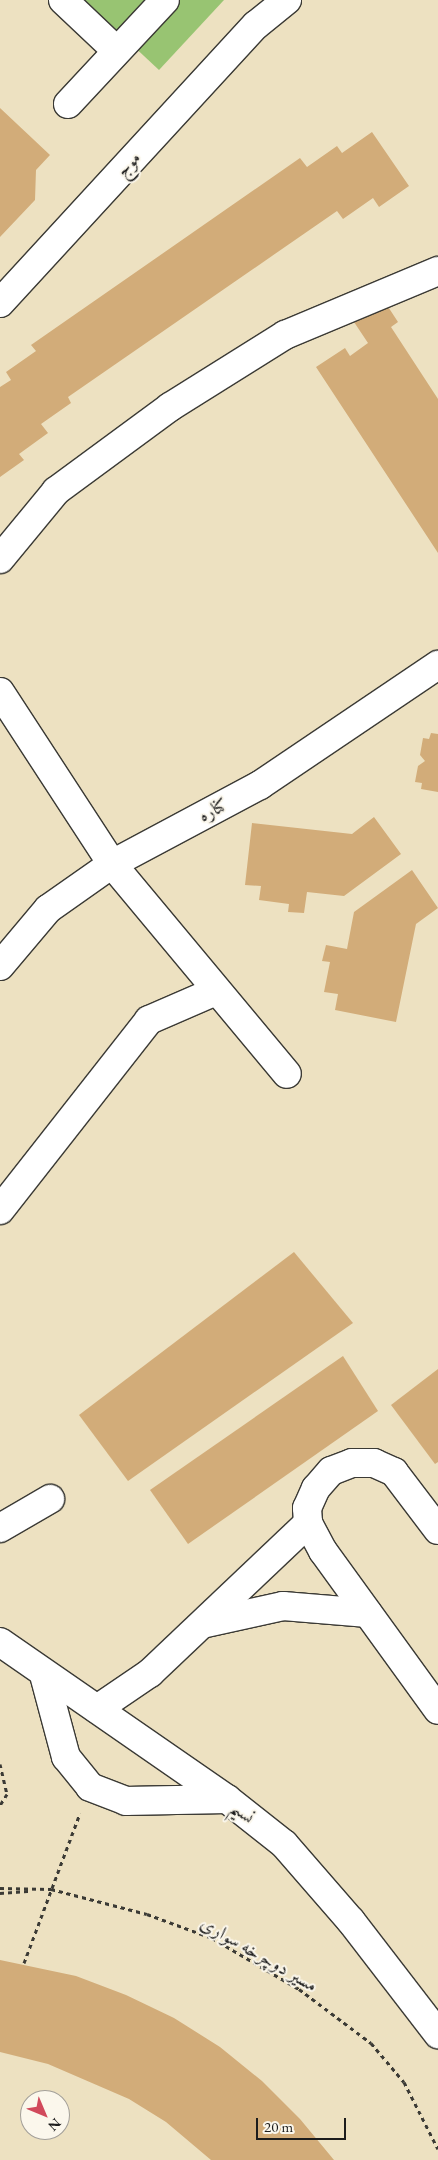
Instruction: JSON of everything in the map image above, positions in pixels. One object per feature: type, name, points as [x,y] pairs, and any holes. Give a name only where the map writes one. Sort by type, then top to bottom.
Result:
[{"type":"street","points":[[64,0],[117,51]]},
{"type":"street","points":[[68,104],[165,0]]},
{"type":"street","points":[[256,24],[266,0]]},
{"type":"street","points":[[256,24],[287,0]]},
{"type":"street","name":"موج","points":[[0,303],[256,24]]},
{"type":"street","points":[[0,559],[56,491],[170,407],[285,335],[438,271]]},
{"type":"street","name":"کناره","points":[[0,966],[48,908],[112,864],[260,785],[438,665]]},
{"type":"street","points":[[0,692],[112,864],[287,1074]]},
{"type":"street","points":[[0,1210],[149,1020],[216,991]]},
{"type":"street","points":[[438,1530],[394,1472],[374,1463],[352,1463],[331,1472],[316,1488],[307,1508],[308,1523],[323,1551],[438,1710]]},
{"type":"street","points":[[0,1528],[50,1499]]},
{"type":"street","points":[[97,1709],[150,1674],[206,1623],[308,1523]]},
{"type":"street","points":[[206,1623],[283,1606],[368,1613]]},
{"type":"street","name":"نسیم","points":[[0,1642],[44,1675],[97,1709],[227,1799],[284,1844],[350,1921],[438,2034]]},
{"type":"street","points":[[44,1675],[66,1757],[90,1787],[126,1801],[227,1799]]},
{"type":"path","points":[[0,1764],[7,1794],[0,1805]]},
{"type":"path","points":[[24,1963],[90,1787]]},
{"type":"path","name":"مسیر دوچرخه سواری","points":[[0,1888],[52,1889],[147,1914],[212,1938],[299,1989],[377,2050],[404,2082],[438,2148]]},
{"type":"path","points":[[0,1893],[52,1889]]},
{"type":"green space","points":[[84,0],[224,0],[159,70]]},
{"type":"building","points":[[0,108],[50,155],[36,170],[35,200],[0,237]]},
{"type":"building","points":[[372,132],[409,186],[379,207],[373,198],[343,219],[337,211],[68,397],[71,403],[41,424],[48,433],[19,454],[24,460],[0,477],[0,387],[11,380],[6,372],[36,351],[31,345],[300,158],[307,167],[337,146],[342,153]]},
{"type":"building","points":[[383,299],[398,322],[391,327],[438,399],[438,553],[316,367],[345,348],[350,356],[368,343],[352,319]]},
{"type":"building","points":[[431,733],[438,734],[438,792],[421,789],[422,783],[415,782],[418,766],[425,761],[420,755],[423,738],[429,739]]},
{"type":"building","points":[[374,817],[401,854],[344,896],[307,892],[304,913],[288,912],[289,904],[259,900],[261,886],[245,885],[252,823],[352,834]]},
{"type":"building","points":[[412,870],[438,908],[416,924],[396,1022],[335,1010],[338,994],[324,992],[330,962],[322,961],[326,945],[347,949],[354,912]]},
{"type":"building","points":[[294,1252],[353,1323],[128,1481],[79,1415]]},
{"type":"building","points":[[343,1356],[378,1411],[188,1544],[150,1490]]},
{"type":"building","points":[[438,1369],[438,1462],[435,1464],[391,1405]]},
{"type":"building","points":[[0,1960],[76,1976],[126,1995],[174,2018],[220,2047],[262,2081],[300,2119],[334,2160],[211,2160],[166,2122],[129,2099],[48,2064],[0,2052]]}]
